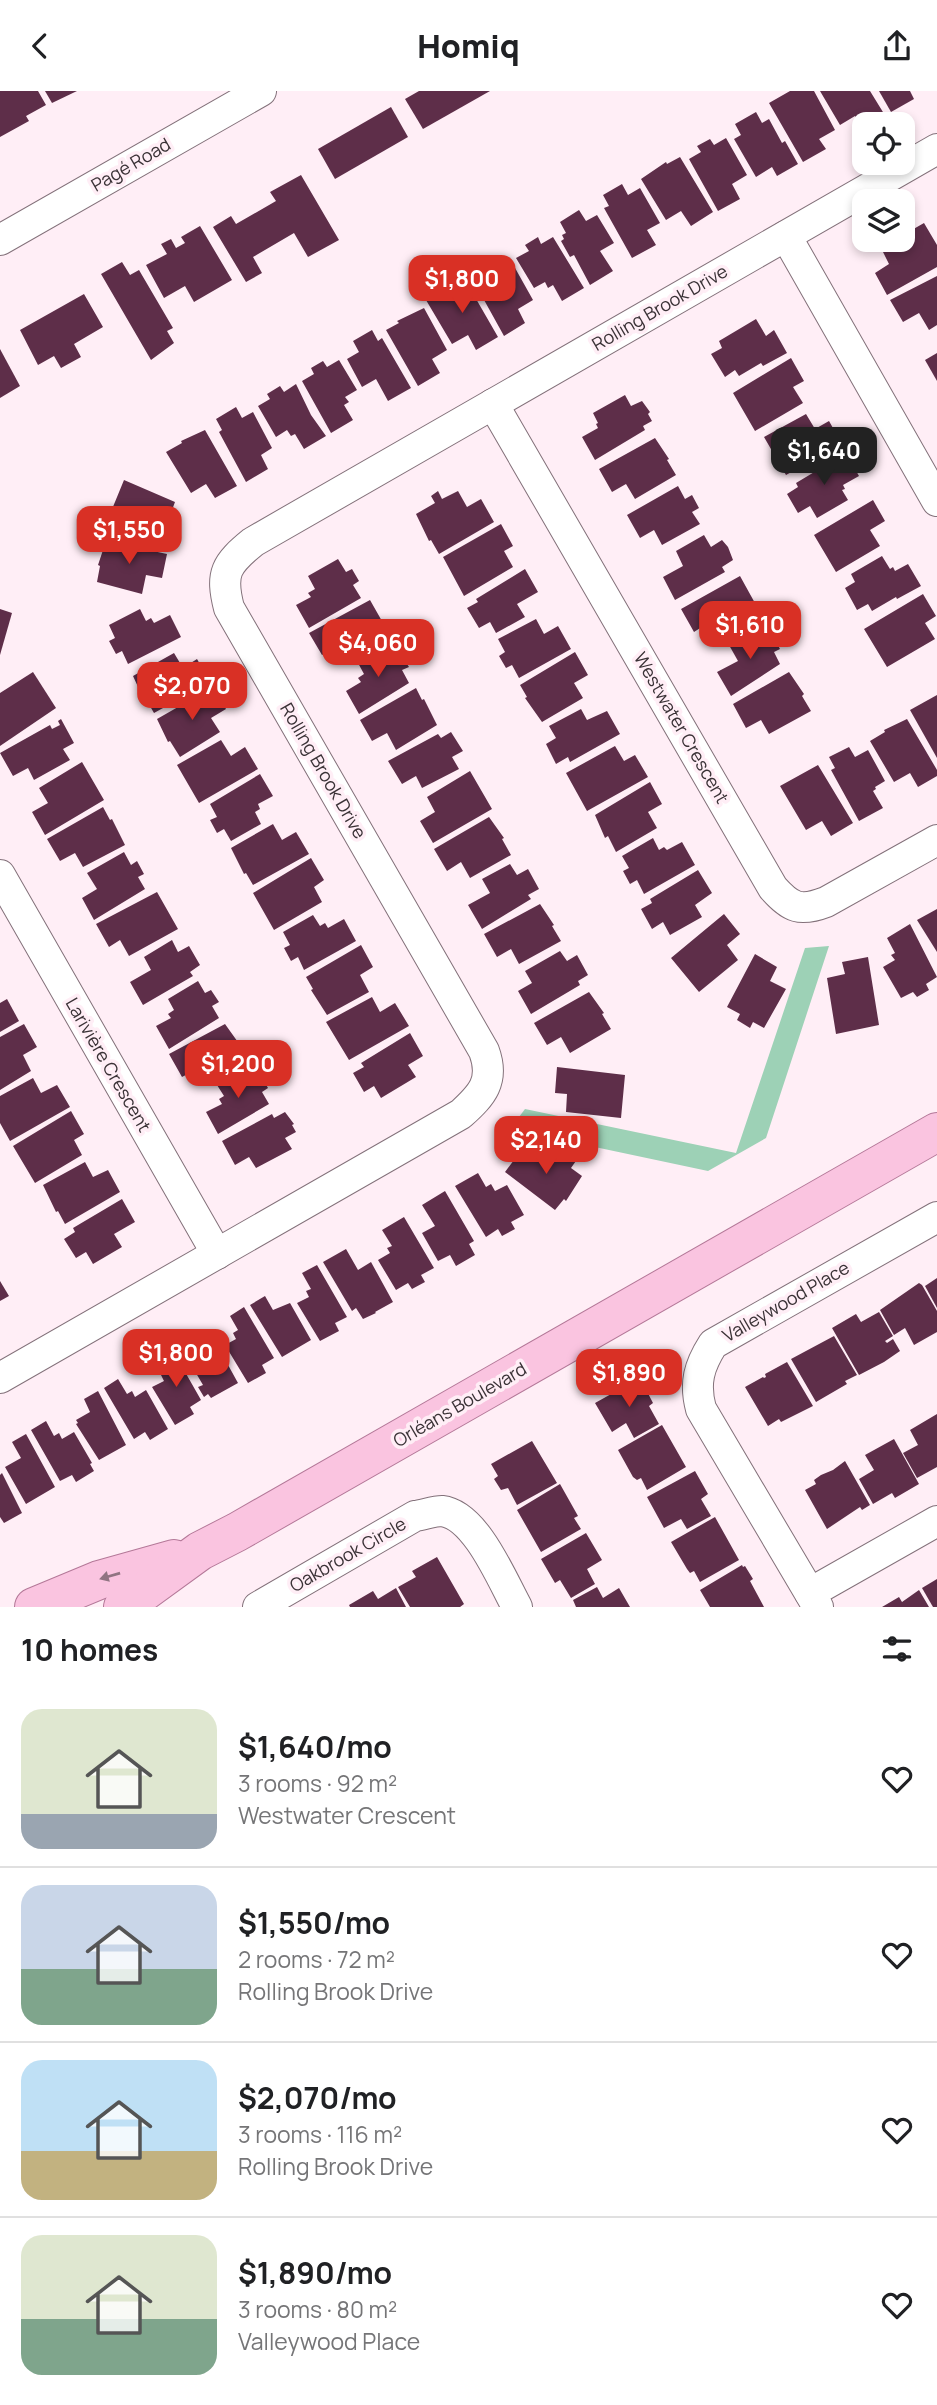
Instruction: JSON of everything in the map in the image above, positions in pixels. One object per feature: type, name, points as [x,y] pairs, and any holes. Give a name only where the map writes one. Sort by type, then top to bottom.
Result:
[{"type":"main road","name":"Orléans Boulevard","points":[[123,1607],[200,1551],[937,1132]]},
{"type":"main road","name":"Orléans Boulevard","points":[[34,1607],[99,1580],[200,1551]]},
{"type":"street","name":"Pagé Road","points":[[0,240],[261,91]]},
{"type":"street","name":"Rolling Brook Drive","points":[[0,1378],[461,1114],[484,1089],[488,1075],[484,1051],[229,608],[223,587],[234,557],[253,542],[937,149]]},
{"type":"street","points":[[786,236],[937,501]]},
{"type":"street","name":"Westwater Crescent","points":[[493,404],[773,888],[783,899],[795,907],[811,908],[937,839]]},
{"type":"street","name":"Larivière Crescent","points":[[0,875],[217,1254]]},
{"type":"street","name":"Valleywood Place","points":[[814,1600],[701,1409],[697,1378],[703,1360],[713,1344],[937,1217]]},
{"type":"street","name":"Oakbrook Circle","points":[[258,1607],[415,1516],[442,1511],[463,1520],[474,1532],[517,1607]]},
{"type":"street","points":[[814,1600],[937,1521]]},
{"type":"green space","points":[[829,946],[766,1138],[708,1171],[510,1129],[525,1109],[736,1153],[805,948]]},
{"type":"building","points":[[0,91],[38,91],[46,105],[26,116],[29,121],[0,137]]},
{"type":"building","points":[[45,91],[77,91],[52,103]]},
{"type":"building","points":[[419,91],[490,91],[423,129],[405,99]]},
{"type":"building","points":[[790,91],[814,91],[835,130],[819,139],[826,149],[803,162],[769,103]]},
{"type":"building","points":[[820,91],[870,91],[883,112],[852,112],[852,118],[840,125]]},
{"type":"building","points":[[879,91],[910,91],[914,99],[891,112]]},
{"type":"building","points":[[391,107],[408,137],[335,179],[318,149]]},
{"type":"building","points":[[756,112],[762,123],[769,119],[798,164],[777,176],[772,167],[756,177],[734,139],[741,135],[735,124]]},
{"type":"building","points":[[726,138],[747,175],[732,184],[740,199],[718,211],[689,159],[701,152],[697,146],[710,139],[714,145]]},
{"type":"building","points":[[680,157],[713,212],[691,226],[681,211],[666,220],[641,179],[666,162],[667,164]]},
{"type":"building","points":[[301,175],[339,240],[308,257],[294,233],[253,257],[262,273],[246,282],[213,227],[231,216],[236,224],[276,201],[270,192]]},
{"type":"building","points":[[622,184],[628,195],[640,188],[660,223],[647,230],[656,245],[632,258],[604,208],[609,206],[603,195]]},
{"type":"building","points":[[579,210],[586,221],[597,215],[614,243],[600,251],[613,271],[590,285],[574,255],[570,257],[561,241],[564,239],[562,235],[566,233],[560,222]]},
{"type":"building","points":[[924,223],[937,245],[937,267],[887,295],[875,273],[889,264],[883,252],[915,252],[915,228]]},
{"type":"building","points":[[200,226],[232,280],[194,302],[185,286],[164,298],[146,265],[167,254],[161,244],[171,239],[176,248],[185,243],[181,237]]},
{"type":"building","points":[[538,237],[541,244],[553,237],[584,288],[562,301],[553,285],[548,288],[545,282],[534,288],[516,258],[529,251],[525,245]]},
{"type":"building","points":[[510,259],[533,300],[518,309],[525,323],[504,336],[473,280]]},
{"type":"building","points":[[122,262],[130,275],[139,270],[173,328],[167,331],[174,343],[151,360],[101,274]]},
{"type":"building","points":[[937,276],[937,325],[929,330],[919,313],[903,322],[890,300]]},
{"type":"building","points":[[464,278],[498,337],[476,350],[468,335],[452,344],[426,300]]},
{"type":"building","points":[[84,294],[103,327],[74,344],[81,357],[61,368],[54,356],[38,365],[20,330]]},
{"type":"building","points":[[424,308],[447,350],[432,359],[440,373],[418,386],[386,330],[399,323],[397,321]]},
{"type":"building","points":[[756,319],[766,336],[774,330],[787,353],[763,366],[761,363],[739,376],[735,370],[725,377],[711,354],[722,348],[719,341]]},
{"type":"building","points":[[372,330],[378,341],[382,338],[411,388],[388,401],[376,379],[362,387],[347,359],[359,352],[353,341]]},
{"type":"building","points":[[0,349],[20,386],[0,398]]},
{"type":"building","points":[[937,353],[937,381],[925,360]]},
{"type":"building","points":[[791,358],[804,381],[793,387],[803,403],[755,431],[733,393]]},
{"type":"building","points":[[339,360],[357,390],[345,397],[349,402],[344,405],[353,420],[331,433],[302,381],[314,374],[311,368],[323,361],[327,367]]},
{"type":"building","points":[[296,384],[311,415],[326,436],[304,449],[295,434],[291,436],[287,430],[276,437],[258,406],[270,399],[267,394],[280,386],[284,392]]},
{"type":"building","points":[[625,395],[631,406],[642,401],[650,412],[648,414],[652,421],[643,426],[645,430],[595,460],[582,437],[598,428],[593,413]]},
{"type":"building","points":[[236,407],[242,418],[253,412],[272,448],[261,455],[268,469],[246,482],[219,432],[222,430],[216,419]]},
{"type":"building","points":[[806,414],[815,429],[829,421],[842,444],[786,475],[764,437]]},
{"type":"building","points":[[205,430],[237,486],[215,498],[206,484],[191,493],[166,452],[182,443],[181,441]]},
{"type":"building","points":[[655,438],[676,475],[635,499],[626,484],[612,492],[599,469]]},
{"type":"building","points":[[846,453],[859,476],[843,485],[845,489],[842,490],[848,500],[817,518],[810,506],[798,513],[787,494],[798,487],[796,483]]},
{"type":"building","points":[[124,480],[175,502],[169,518],[180,523],[171,547],[108,519]]},
{"type":"building","points":[[678,486],[685,499],[692,495],[699,508],[692,512],[700,524],[662,545],[654,530],[640,538],[627,515]]},
{"type":"building","points":[[438,491],[442,499],[458,491],[467,507],[481,499],[494,522],[439,554],[431,540],[429,541],[416,514],[435,503],[431,496]]},
{"type":"building","points":[[873,500],[885,521],[870,530],[880,546],[836,572],[814,535]]},
{"type":"building","points":[[501,524],[513,546],[504,551],[513,567],[464,596],[443,557]]},
{"type":"building","points":[[704,535],[711,547],[722,540],[733,560],[722,567],[725,572],[675,600],[663,577],[683,566],[676,551]]},
{"type":"building","points":[[106,541],[167,554],[162,578],[146,575],[142,594],[97,582],[98,565]]},
{"type":"building","points":[[882,556],[890,569],[893,567],[895,571],[908,564],[921,586],[872,611],[868,604],[857,610],[845,588],[855,582],[851,574]]},
{"type":"building","points":[[338,559],[346,572],[352,569],[359,581],[353,585],[361,598],[309,628],[296,605],[311,597],[308,593],[315,589],[308,576]]},
{"type":"building","points":[[525,569],[538,592],[517,604],[525,617],[496,633],[490,622],[479,628],[467,608],[478,602],[476,599]]},
{"type":"building","points":[[740,576],[761,614],[717,639],[708,623],[694,632],[681,609]]},
{"type":"building","points":[[923,594],[936,616],[925,623],[935,639],[887,667],[864,629]]},
{"type":"building","points":[[370,600],[391,637],[341,664],[333,649],[322,655],[309,633]]},
{"type":"building","points":[[0,609],[12,613],[0,655]]},
{"type":"building","points":[[140,609],[146,621],[151,618],[154,623],[170,615],[181,637],[128,664],[122,651],[116,654],[109,641],[115,638],[109,625]]},
{"type":"building","points":[[536,619],[544,634],[558,626],[571,649],[519,678],[512,665],[506,668],[499,656],[505,652],[498,639]]},
{"type":"building","points":[[760,628],[767,639],[773,636],[780,649],[774,652],[780,664],[731,696],[717,672],[738,661],[729,645]]},
{"type":"building","points":[[388,645],[395,658],[401,655],[409,667],[402,670],[409,683],[359,714],[346,691],[361,682],[358,678],[364,674],[358,663]]},
{"type":"building","points":[[575,652],[588,675],[574,683],[583,698],[542,722],[525,698],[527,697],[520,685]]},
{"type":"building","points":[[174,653],[183,668],[197,659],[210,682],[154,713],[147,701],[145,702],[133,676]]},
{"type":"building","points":[[33,672],[56,708],[0,746],[0,693]]},
{"type":"building","points":[[789,672],[804,694],[802,696],[811,711],[769,734],[761,720],[746,728],[733,704]]},
{"type":"building","points":[[213,687],[226,709],[211,718],[220,732],[180,757],[170,741],[168,742],[157,719]]},
{"type":"building","points":[[416,688],[437,725],[396,750],[387,733],[372,741],[360,720]]},
{"type":"building","points":[[937,695],[937,758],[910,710]]},
{"type":"building","points":[[581,709],[587,720],[607,711],[620,734],[570,762],[568,757],[556,764],[546,744],[556,738],[549,726]]},
{"type":"building","points":[[61,719],[74,743],[63,749],[70,760],[34,780],[28,768],[13,776],[0,753],[50,725],[52,729],[60,725],[58,721]]},
{"type":"building","points":[[907,719],[937,770],[937,776],[918,787],[910,773],[894,782],[870,741],[885,732],[884,730]]},
{"type":"building","points":[[451,732],[463,751],[452,757],[459,769],[422,788],[416,776],[402,784],[388,761],[438,734],[441,738]]},
{"type":"building","points":[[221,740],[231,756],[245,747],[258,769],[199,803],[177,765]]},
{"type":"building","points":[[615,746],[624,761],[635,755],[648,777],[587,811],[566,773]]},
{"type":"building","points":[[849,747],[855,757],[868,750],[885,781],[873,791],[883,808],[859,821],[831,770],[835,768],[829,757]]},
{"type":"building","points":[[82,762],[104,800],[45,835],[32,812],[48,803],[39,788]]},
{"type":"building","points":[[818,765],[853,823],[831,836],[822,821],[806,830],[780,786]]},
{"type":"building","points":[[470,771],[492,809],[433,843],[420,821],[435,812],[427,797]]},
{"type":"building","points":[[260,774],[273,796],[258,804],[260,809],[255,812],[261,824],[231,841],[224,829],[217,833],[210,820],[217,817],[210,804]]},
{"type":"building","points":[[650,782],[662,804],[648,812],[657,828],[616,852],[608,836],[605,838],[595,815]]},
{"type":"building","points":[[103,807],[125,845],[83,867],[75,853],[60,861],[47,839]]},
{"type":"building","points":[[489,817],[504,838],[502,839],[511,855],[470,878],[461,862],[447,871],[434,849]]},
{"type":"building","points":[[273,824],[282,840],[296,832],[309,854],[253,885],[246,873],[244,874],[231,848]]},
{"type":"building","points":[[653,838],[659,850],[664,847],[667,850],[682,842],[695,865],[644,894],[637,880],[630,884],[623,871],[629,868],[622,856]]},
{"type":"building","points":[[124,852],[131,865],[137,861],[144,874],[138,877],[145,889],[94,920],[82,898],[97,889],[87,873]]},
{"type":"building","points":[[311,858],[324,880],[314,887],[322,902],[274,930],[253,893]]},
{"type":"building","points":[[510,864],[517,875],[528,869],[539,889],[528,895],[531,899],[482,929],[468,905],[490,893],[482,879]]},
{"type":"building","points":[[698,870],[712,893],[695,905],[702,917],[670,935],[663,922],[652,929],[641,909],[652,903],[650,899]]},
{"type":"building","points":[[157,892],[178,929],[129,956],[120,940],[109,947],[96,924]]},
{"type":"building","points":[[540,904],[561,941],[519,964],[511,949],[497,957],[484,934]]},
{"type":"building","points":[[937,909],[937,952],[917,920]]},
{"type":"building","points":[[724,914],[740,934],[727,945],[738,960],[699,992],[671,958]]},
{"type":"building","points":[[313,915],[320,926],[325,923],[328,928],[344,919],[356,941],[304,970],[298,957],[291,961],[284,948],[290,945],[283,932]]},
{"type":"building","points":[[910,924],[937,977],[926,984],[929,990],[917,997],[913,992],[901,998],[883,967],[895,960],[891,955],[895,953],[887,938]]},
{"type":"building","points":[[172,940],[178,952],[189,946],[200,965],[190,972],[193,976],[143,1005],[130,982],[151,970],[144,957]]},
{"type":"building","points":[[361,945],[373,967],[360,975],[369,992],[327,1015],[306,977]]},
{"type":"building","points":[[560,951],[567,961],[577,955],[588,975],[578,981],[580,985],[531,1014],[518,991],[532,983],[525,971]]},
{"type":"building","points":[[755,954],[777,967],[770,981],[786,989],[764,1028],[753,1022],[750,1028],[737,1020],[740,1014],[727,1007]]},
{"type":"building","points":[[868,957],[879,1025],[836,1034],[827,978],[845,974],[842,962]]},
{"type":"building","points":[[198,981],[205,993],[211,990],[219,1002],[212,1006],[219,1018],[169,1049],[156,1026],[171,1018],[168,1014],[174,1010],[168,999]]},
{"type":"building","points":[[589,992],[604,1013],[602,1014],[611,1029],[570,1053],[561,1037],[547,1045],[534,1023]]},
{"type":"building","points":[[372,997],[380,1012],[395,1003],[409,1026],[349,1060],[326,1022]]},
{"type":"building","points":[[7,999],[19,1021],[0,1032],[0,1003]]},
{"type":"building","points":[[24,1024],[37,1047],[23,1055],[31,1071],[0,1090],[0,1037]]},
{"type":"building","points":[[225,1024],[240,1045],[238,1046],[247,1061],[206,1084],[197,1069],[182,1077],[169,1054]]},
{"type":"building","points":[[410,1033],[423,1056],[408,1065],[416,1077],[381,1098],[374,1086],[364,1092],[353,1073],[364,1067],[361,1063]]},
{"type":"building","points":[[248,1067],[255,1079],[261,1076],[268,1088],[262,1092],[269,1104],[218,1134],[206,1112],[222,1104],[219,1099],[224,1096],[217,1085]]},
{"type":"building","points":[[557,1067],[625,1075],[621,1118],[566,1112],[567,1094],[555,1093]]},
{"type":"building","points":[[33,1078],[41,1093],[57,1085],[70,1107],[10,1141],[0,1123],[0,1096]]},
{"type":"building","points":[[71,1111],[84,1134],[74,1140],[82,1155],[35,1183],[13,1146]]},
{"type":"building","points":[[285,1112],[294,1124],[292,1125],[296,1132],[285,1138],[292,1149],[256,1168],[249,1157],[235,1165],[222,1141],[272,1114],[274,1118]]},
{"type":"building","points":[[544,1147],[563,1161],[570,1152],[578,1158],[571,1168],[582,1176],[566,1201],[564,1199],[555,1210],[505,1172],[520,1152],[533,1162]]},
{"type":"building","points":[[85,1162],[93,1177],[108,1170],[120,1192],[65,1224],[43,1185]]},
{"type":"building","points":[[478,1173],[486,1187],[491,1184],[495,1191],[507,1185],[524,1215],[511,1222],[515,1229],[502,1236],[498,1229],[486,1237],[455,1186]]},
{"type":"building","points":[[445,1191],[474,1241],[469,1244],[475,1255],[456,1266],[450,1255],[438,1261],[422,1233],[435,1226],[422,1205]]},
{"type":"building","points":[[122,1199],[135,1222],[114,1234],[122,1247],[93,1264],[86,1252],[76,1258],[64,1239],[75,1232],[73,1228]]},
{"type":"building","points":[[404,1217],[434,1268],[421,1275],[425,1282],[412,1289],[408,1283],[396,1290],[378,1260],[390,1253],[387,1248],[392,1246],[382,1230]]},
{"type":"building","points":[[346,1249],[358,1270],[371,1262],[393,1302],[363,1319],[356,1308],[352,1311],[323,1262]]},
{"type":"building","points":[[317,1265],[347,1317],[335,1323],[339,1331],[320,1341],[297,1303],[309,1297],[306,1291],[311,1289],[302,1273]]},
{"type":"building","points":[[937,1278],[937,1308],[925,1286]]},
{"type":"building","points":[[0,1281],[9,1296],[0,1301]]},
{"type":"building","points":[[919,1283],[937,1311],[937,1332],[914,1345],[905,1328],[894,1335],[880,1310]]},
{"type":"building","points":[[265,1296],[273,1310],[290,1303],[311,1340],[282,1357],[250,1305]]},
{"type":"building","points":[[244,1307],[274,1358],[262,1365],[266,1373],[248,1383],[225,1345],[236,1339],[233,1333],[238,1330],[230,1316]]},
{"type":"building","points":[[879,1312],[893,1336],[885,1341],[887,1343],[893,1339],[900,1351],[859,1375],[832,1328],[856,1314],[861,1322]]},
{"type":"building","points":[[834,1336],[857,1375],[816,1402],[791,1359]]},
{"type":"building","points":[[192,1338],[199,1350],[214,1342],[238,1383],[211,1398],[208,1394],[204,1397],[198,1387],[203,1385],[177,1346]]},
{"type":"building","points":[[172,1349],[201,1400],[190,1407],[194,1414],[175,1425],[152,1387],[164,1381],[161,1375],[166,1372],[157,1357]]},
{"type":"building","points":[[787,1362],[813,1406],[768,1426],[745,1387],[766,1377],[765,1374]]},
{"type":"building","points":[[640,1378],[653,1403],[649,1406],[659,1424],[634,1438],[626,1423],[612,1432],[595,1403]]},
{"type":"building","points":[[118,1379],[127,1394],[132,1391],[135,1397],[146,1390],[168,1429],[150,1440],[145,1432],[134,1439],[104,1388]]},
{"type":"building","points":[[98,1391],[126,1445],[99,1460],[76,1424],[76,1420],[90,1412],[84,1399]]},
{"type":"building","points":[[937,1414],[937,1467],[917,1478],[903,1453],[918,1445],[910,1430]]},
{"type":"building","points":[[46,1421],[54,1436],[59,1433],[62,1439],[74,1432],[94,1471],[76,1482],[72,1475],[60,1481],[31,1430]]},
{"type":"building","points":[[662,1425],[686,1467],[647,1490],[641,1478],[637,1480],[633,1477],[618,1450]]},
{"type":"building","points":[[26,1434],[55,1487],[26,1504],[5,1467],[21,1458],[12,1442]]},
{"type":"building","points":[[894,1439],[919,1484],[895,1498],[892,1493],[873,1504],[859,1479],[874,1470],[865,1455]]},
{"type":"building","points":[[532,1441],[557,1483],[517,1505],[508,1488],[501,1490],[494,1479],[498,1476],[491,1464]]},
{"type":"building","points":[[845,1461],[870,1505],[862,1510],[860,1507],[827,1529],[805,1490],[816,1484],[814,1480]]},
{"type":"building","points":[[695,1471],[708,1494],[701,1499],[711,1516],[687,1529],[681,1519],[664,1528],[647,1497]]},
{"type":"building","points":[[2,1473],[22,1513],[4,1523],[0,1517]]},
{"type":"building","points":[[560,1484],[578,1516],[574,1518],[581,1529],[541,1552],[517,1510]]},
{"type":"building","points":[[715,1517],[739,1560],[700,1582],[694,1571],[690,1573],[687,1569],[671,1542]]},
{"type":"building","points":[[586,1533],[602,1560],[587,1569],[595,1584],[571,1598],[560,1580],[555,1583],[541,1559]]},
{"type":"building","points":[[437,1557],[464,1604],[460,1607],[410,1607],[398,1587],[416,1577],[412,1571]]},
{"type":"building","points":[[742,1565],[753,1579],[750,1581],[764,1607],[710,1607],[700,1590]]},
{"type":"building","points":[[937,1579],[937,1607],[933,1607],[922,1588]]},
{"type":"building","points":[[597,1587],[603,1598],[619,1588],[630,1607],[576,1607],[573,1600]]},
{"type":"building","points":[[396,1588],[406,1607],[349,1605],[373,1591],[378,1599]]},
{"type":"building","points":[[919,1590],[929,1607],[882,1607],[899,1597],[902,1602]]}]
